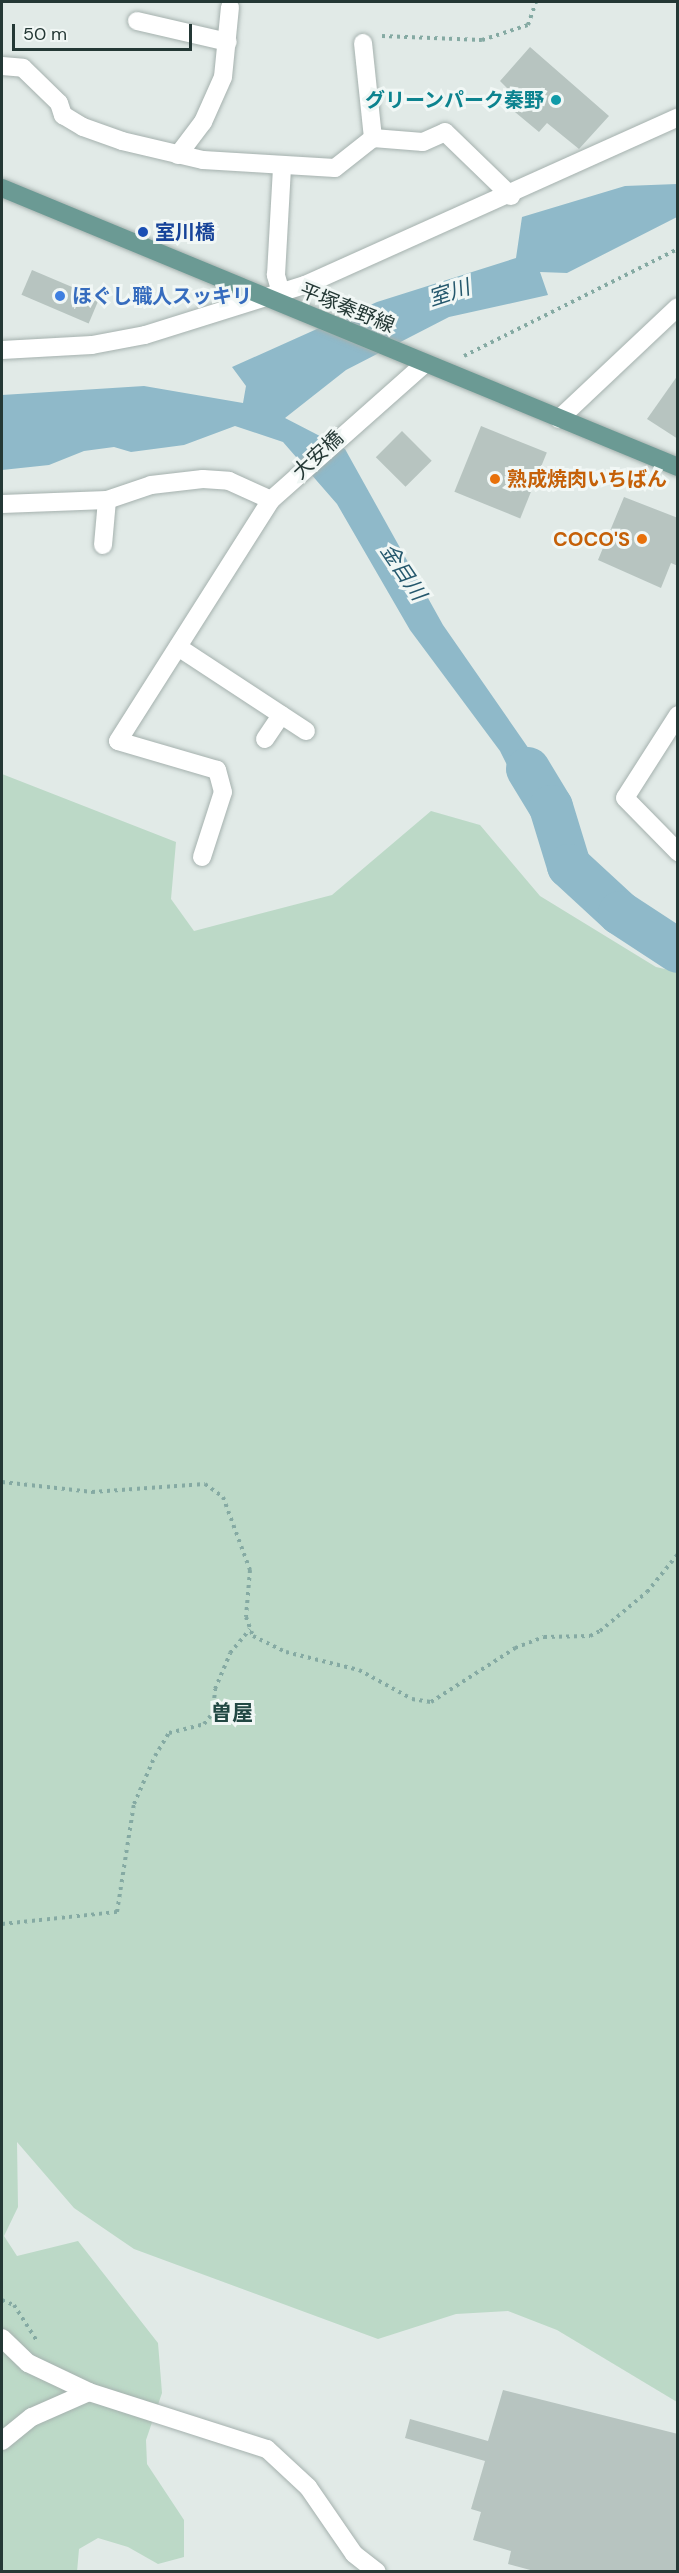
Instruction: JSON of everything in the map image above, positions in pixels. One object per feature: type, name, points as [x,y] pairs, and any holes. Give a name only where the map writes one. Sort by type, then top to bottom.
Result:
[{"type":"main road","name":"平塚秦野線","points":[[2,188],[272,295],[290,310],[678,466]]},
{"type":"street","points":[[178,155],[207,113],[223,77],[230,7]]},
{"type":"street","points":[[138,21],[228,42]]},
{"type":"street","points":[[363,43],[373,138]]},
{"type":"street","points":[[2,66],[23,68],[59,103],[63,115],[83,127],[178,155],[282,166],[334,168],[373,138],[423,142],[445,132],[511,196]]},
{"type":"street","points":[[2,350],[29,352],[102,343],[272,295],[511,196],[678,117]]},
{"type":"street","points":[[272,295],[276,275],[282,166]]},
{"type":"street","points":[[559,419],[678,307]]},
{"type":"street","name":"大安橋","points":[[202,857],[223,792],[217,770],[118,741],[274,496],[423,363]]},
{"type":"street","points":[[2,504],[108,500],[152,485],[203,479],[229,481],[274,496]]},
{"type":"street","points":[[103,545],[108,500]]},
{"type":"street","points":[[178,647],[306,731]]},
{"type":"street","points":[[265,739],[281,715]]},
{"type":"street","points":[[678,715],[625,798],[678,852]]},
{"type":"street","points":[[2,2338],[28,2363],[89,2392],[267,2449],[308,2487],[354,2554],[377,2571]]},
{"type":"street","points":[[2,2441],[32,2416],[89,2392]]},
{"type":"path","points":[[403,37],[482,40],[528,25],[536,2]]},
{"type":"path","points":[[423,363],[554,315],[571,300],[678,249]]},
{"type":"path","points":[[2,1482],[92,1492],[205,1484],[223,1497],[250,1570],[246,1617],[250,1629],[268,1645],[359,1670],[412,1699],[431,1702],[515,1648],[544,1637],[579,1637],[600,1631],[647,1592],[678,1554]]},
{"type":"path","points":[[2,1924],[117,1912],[134,1804],[155,1756],[169,1732],[204,1724],[208,1719],[230,1653],[250,1629]]},
{"type":"green space","points":[[2,774],[176,842],[171,899],[194,931],[332,895],[431,811],[480,825],[540,896],[656,967],[678,972],[677,2402],[557,2330],[508,2311],[456,2314],[378,2339],[134,2249],[74,2208],[17,2142],[18,2207],[4,2236],[17,2256],[78,2241],[158,2343],[162,2393],[146,2440],[147,2464],[184,2520],[184,2557],[158,2564],[128,2547],[98,2538],[79,2549],[77,2572],[2,2571]]},
{"type":"water","name":"室川","points":[[677,184],[677,217],[567,273],[540,272],[548,295],[449,317],[346,370],[285,418],[345,449],[443,625],[563,798],[560,825],[511,773],[500,751],[410,630],[337,504],[283,442],[235,426],[184,445],[131,452],[114,447],[84,451],[49,465],[2,470],[2,395],[144,386],[243,403],[246,386],[232,367],[377,302],[516,258],[522,217],[625,186]]},
{"type":"building","name":"グリーンパーク秦野","points":[[530,47],[609,116],[579,149],[547,123],[539,132],[498,98],[507,88],[500,81]]},
{"type":"building","name":"ほぐし職人スッキリ","points":[[32,270],[99,299],[89,323],[21,295]]},
{"type":"building","points":[[678,375],[678,439],[647,419]]},
{"type":"building","name":"熟成焼肉いちばん","points":[[481,426],[547,453],[520,518],[454,492]]},
{"type":"building","points":[[402,431],[432,461],[406,487],[376,457]]},
{"type":"building","name":"COCO'S","points":[[624,497],[678,518],[678,566],[671,563],[661,588],[598,560]]},
{"type":"building","points":[[503,2390],[678,2434],[678,2571],[534,2571],[508,2564],[511,2551],[473,2540],[481,2512],[471,2509],[485,2461],[405,2438],[410,2419],[488,2441]]},
{"type":"waterway","name":"金目川","points":[[528,769],[551,807],[569,866],[620,913],[678,951]]},
{"type":"place","name":"グリーンパーク秦野","points":[[556,100]]},
{"type":"place","name":"室川橋","points":[[143,232]]},
{"type":"place","name":"ほぐし職人スッキリ","points":[[60,296]]},
{"type":"place","name":"熟成焼肉いちばん","points":[[495,479]]},
{"type":"place","name":"COCO'S","points":[[642,539]]},
{"type":"district","name":"曽屋","points":[[232,1713]]}]
